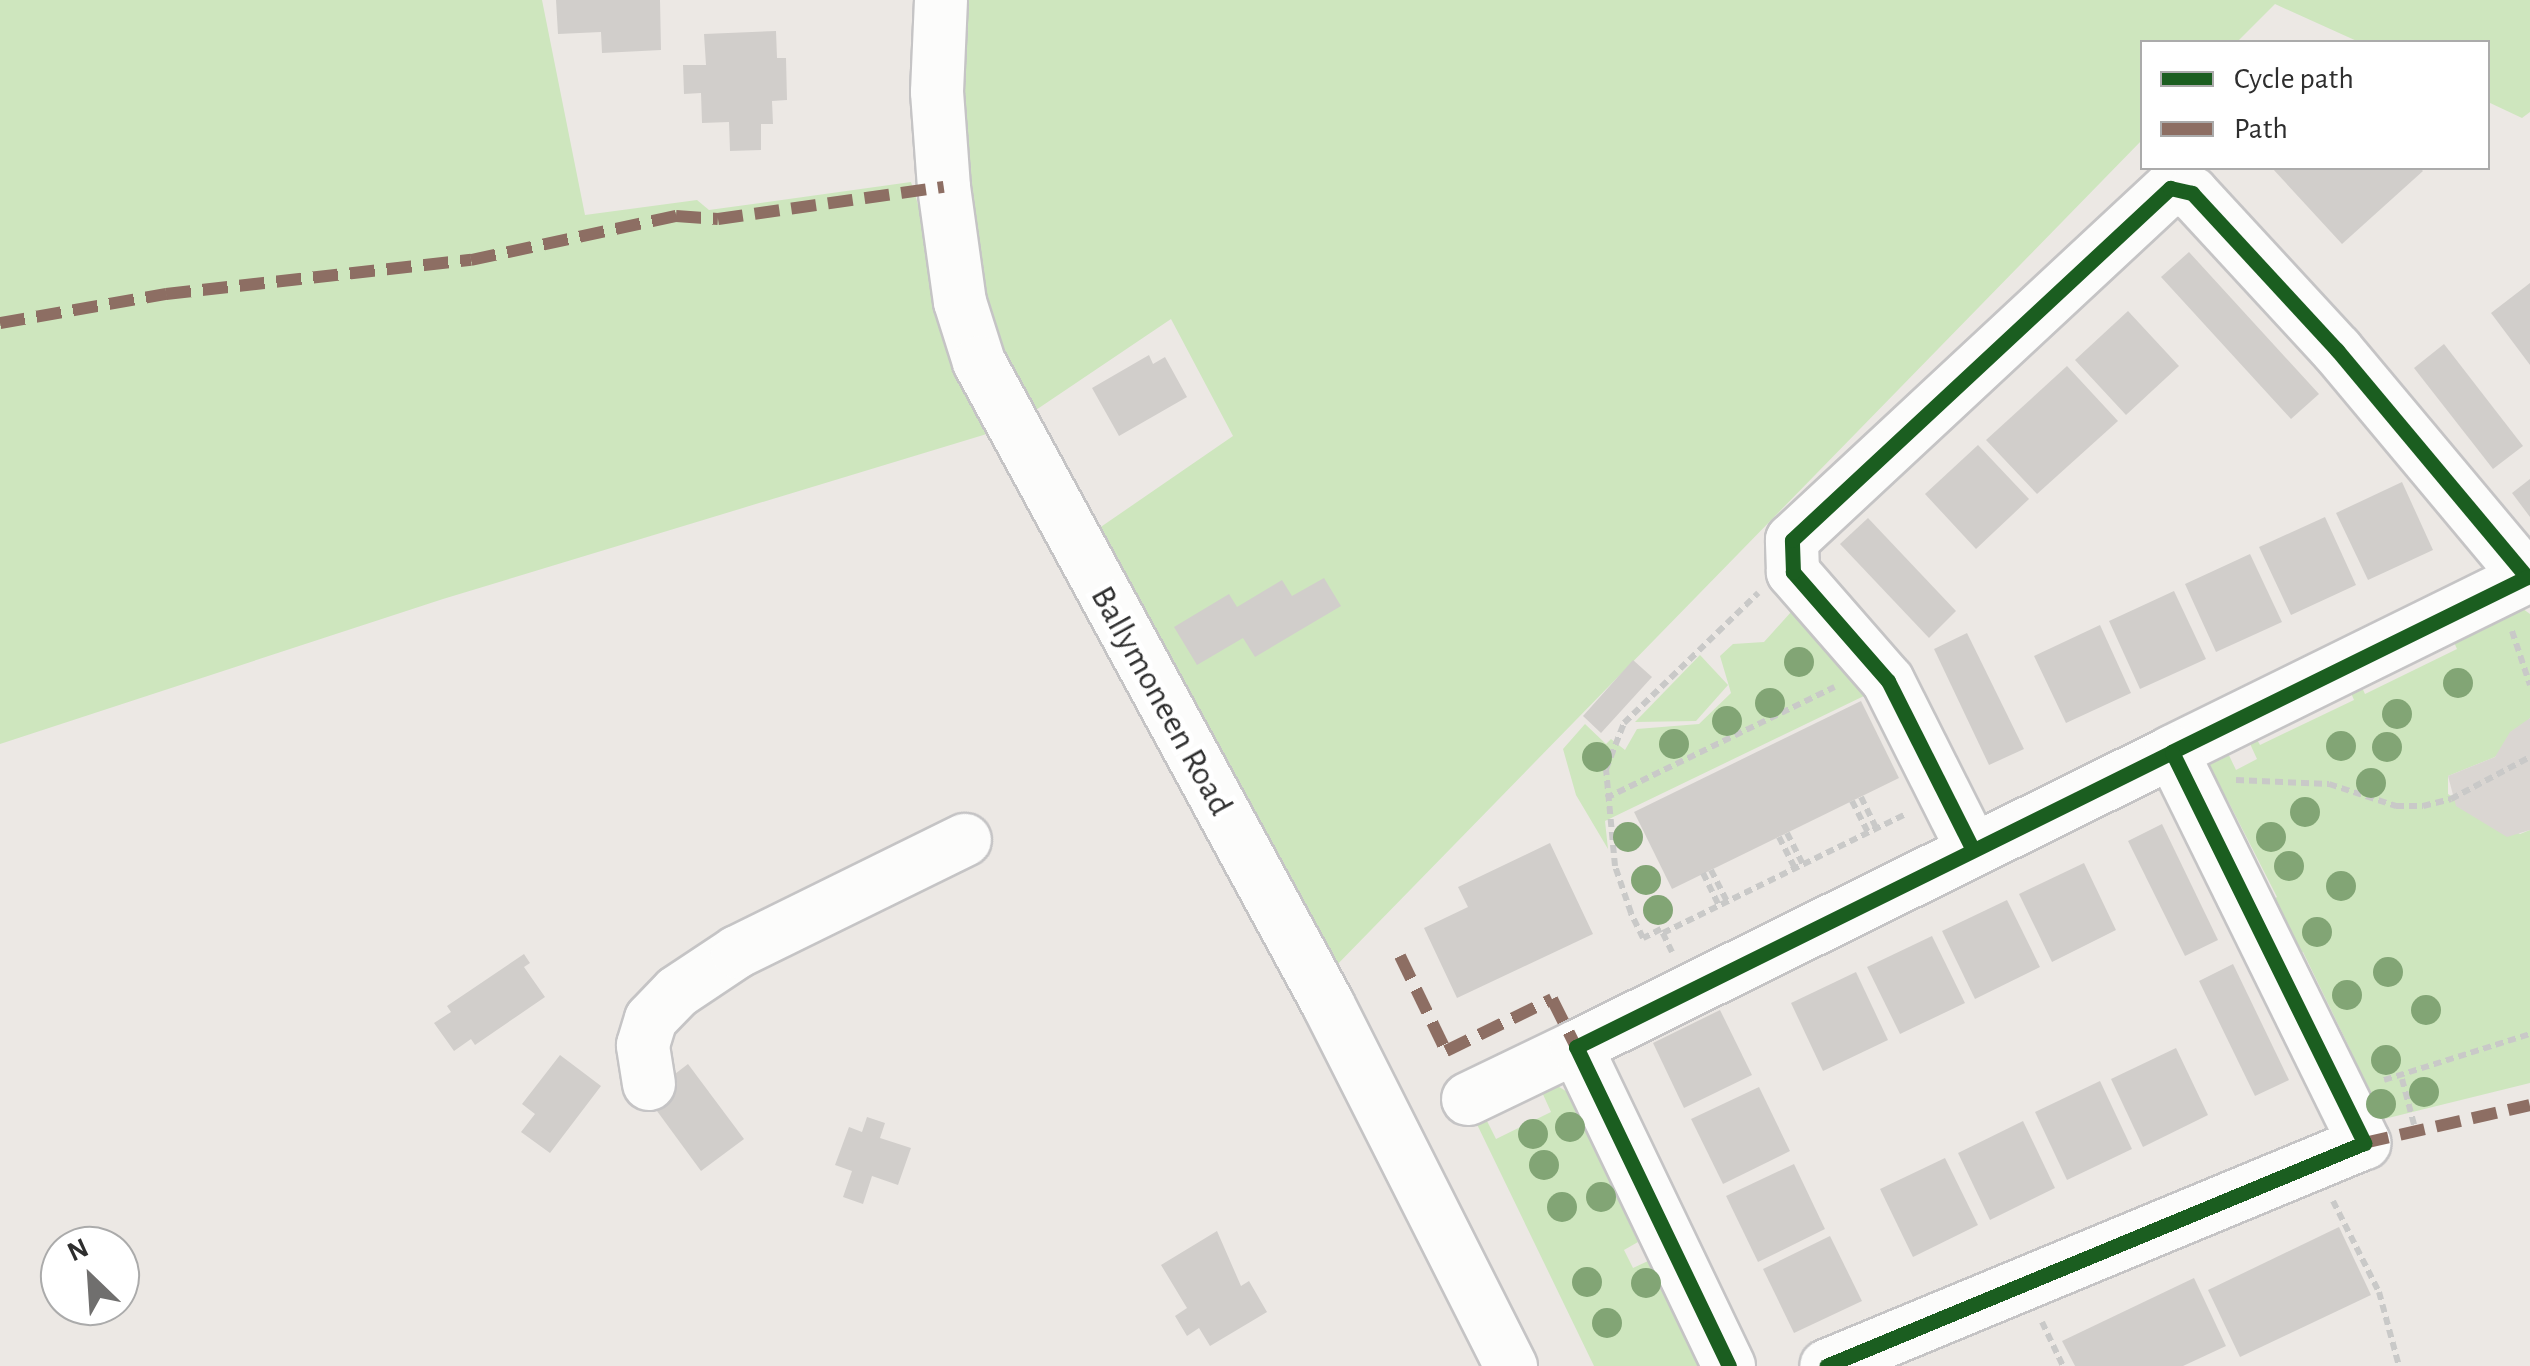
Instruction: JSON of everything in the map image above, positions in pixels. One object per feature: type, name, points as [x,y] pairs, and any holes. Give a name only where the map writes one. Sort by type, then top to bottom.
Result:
[{"type":"street","name":"Ballymoneen Road","points":[[941,0],[937,92],[944,187],[960,302],[979,362],[1328,1004],[1512,1366]]},
{"type":"street","points":[[1468,1099],[1691,989],[1962,828],[2183,775],[2528,580],[2324,336],[2192,193],[2170,188],[1800,526],[1789,555],[1794,572],[1874,662],[1962,828]]},
{"type":"street","points":[[1826,1366],[2364,1143],[2183,775]]},
{"type":"street","points":[[648,1084],[643,1045],[650,1019],[678,992],[737,952],[965,840]]},
{"type":"street","points":[[1576,1047],[1729,1366]]},
{"type":"path","points":[[1691,989],[1661,928],[1642,938],[1632,913],[1615,866],[1606,770],[1624,723],[1766,586],[1794,572]]},
{"type":"path","points":[[1606,798],[1860,675],[1874,662]]},
{"type":"path","points":[[2183,775],[2224,783],[2272,778],[2422,806],[2451,800],[2530,757]]},
{"type":"path","points":[[1862,797],[1876,828]]},
{"type":"path","points":[[1852,801],[1868,833]]},
{"type":"path","points":[[1663,933],[1924,805],[1930,819],[1962,828]]},
{"type":"path","points":[[1783,835],[1799,866]]},
{"type":"path","points":[[1707,872],[1723,904]]},
{"type":"path","points":[[2340,1094],[2370,1081],[2402,1079],[2530,1034]]},
{"type":"path","points":[[2402,1079],[2416,1132]]},
{"type":"path","points":[[2313,1163],[2379,1292],[2399,1366]]},
{"type":"green space","points":[[0,0],[542,0],[585,215],[697,200],[709,210],[911,182],[990,433],[443,599],[0,744]]},
{"type":"green space","points":[[961,0],[2530,0],[2530,112],[2522,118],[2490,103],[2490,40],[2355,40],[2275,4],[2239,40],[2140,40],[2140,142],[1330,972],[1092,533],[1233,436],[1171,319],[1027,416],[990,344],[962,186]]},
{"type":"green space","points":[[2519,606],[2530,614],[2530,718],[2495,757],[2448,776],[2448,794],[2520,834],[2530,830],[2530,1083],[2384,1119],[2340,1058],[2351,1051],[2303,952],[2290,957],[2264,905],[2277,897],[2227,799],[2214,806],[2202,767],[2225,747],[2236,770],[2257,759],[2246,735],[2253,732],[2260,745],[2354,700],[2348,686],[2359,681],[2365,694],[2457,649],[2448,629]]},
{"type":"green space","points":[[1791,612],[1866,695],[1605,821],[1608,849],[1576,795],[1563,749],[1585,724],[1606,744],[1611,739],[1625,750],[1637,729],[1699,724],[1731,693],[1720,656],[1733,644],[1764,642]]},
{"type":"green space","points":[[1700,655],[1728,685],[1696,721],[1635,722]]},
{"type":"green space","points":[[1556,1085],[1569,1093],[1638,1242],[1624,1250],[1633,1268],[1648,1261],[1700,1366],[1594,1366],[1471,1112],[1480,1107],[1496,1139],[1551,1112],[1541,1090]]},
{"type":"shaded area","points":[[2530,718],[2530,830],[2507,837],[2456,806],[2448,776],[2495,757],[2510,732]]},
{"type":"building","points":[[556,0],[660,0],[661,50],[602,53],[601,32],[558,34]]},
{"type":"building","points":[[776,31],[777,58],[786,58],[787,100],[772,101],[773,124],[761,124],[761,150],[730,151],[729,122],[702,123],[701,93],[684,94],[683,65],[706,65],[704,34]]},
{"type":"building","points":[[2274,170],[2423,171],[2342,244]]},
{"type":"building","points":[[2189,252],[2319,394],[2291,419],[2161,277]]},
{"type":"building","points":[[2530,283],[2530,365],[2491,313]]},
{"type":"building","points":[[2128,311],[2179,366],[2126,415],[2075,360]]},
{"type":"building","points":[[2444,344],[2523,446],[2493,469],[2414,368]]},
{"type":"building","points":[[1149,355],[1153,364],[1165,357],[1187,397],[1119,436],[1092,388]]},
{"type":"building","points":[[2067,366],[2118,421],[2037,494],[1986,440]]},
{"type":"building","points":[[1978,445],[2029,499],[1976,549],[1925,494]]},
{"type":"building","points":[[2530,479],[2530,517],[2512,493]]},
{"type":"building","points":[[2402,482],[2433,550],[2368,580],[2336,513]]},
{"type":"building","points":[[2325,517],[2356,585],[2291,615],[2259,547]]},
{"type":"building","points":[[1868,518],[1956,611],[1929,638],[1840,544]]},
{"type":"building","points":[[2250,554],[2282,622],[2216,652],[2185,584]]},
{"type":"building","points":[[1324,578],[1341,606],[1255,657],[1243,638],[1197,665],[1174,627],[1229,594],[1237,607],[1282,580],[1292,596]]},
{"type":"building","points":[[2174,591],[2206,659],[2140,689],[2109,621]]},
{"type":"building","points":[[2100,625],[2131,693],[2066,723],[2034,656]]},
{"type":"building","points":[[1967,633],[2024,749],[1989,765],[1934,649]]},
{"type":"building","points":[[1633,660],[1652,677],[1601,733],[1583,716]]},
{"type":"building","points":[[1861,701],[1899,778],[1672,889],[1634,812]]},
{"type":"building","points":[[2162,824],[2218,940],[2185,956],[2128,841]]},
{"type":"building","points":[[1550,843],[1593,934],[1457,998],[1424,928],[1468,907],[1458,887]]},
{"type":"building","points":[[2084,863],[2116,930],[2052,962],[2019,894]]},
{"type":"building","points":[[2007,900],[2040,967],[1975,999],[1942,931]]},
{"type":"building","points":[[1932,936],[1965,1003],[1900,1034],[1867,967]]},
{"type":"building","points":[[524,954],[530,963],[524,967],[545,997],[475,1045],[471,1039],[454,1051],[434,1023],[451,1012],[447,1006]]},
{"type":"building","points":[[2233,964],[2289,1080],[2255,1096],[2199,981]]},
{"type":"building","points":[[1856,972],[1888,1040],[1823,1071],[1791,1003]]},
{"type":"building","points":[[1720,1010],[1752,1075],[1684,1108],[1653,1043]]},
{"type":"building","points":[[2176,1048],[2208,1115],[2143,1147],[2111,1079]]},
{"type":"building","points":[[560,1055],[601,1086],[550,1153],[521,1132],[535,1114],[522,1104]]},
{"type":"building","points":[[688,1064],[744,1139],[701,1171],[646,1096]]},
{"type":"building","points":[[2100,1081],[2132,1149],[2067,1180],[2035,1112]]},
{"type":"building","points":[[1759,1087],[1790,1151],[1723,1184],[1691,1119]]},
{"type":"building","points":[[867,1117],[885,1123],[880,1138],[911,1148],[898,1185],[872,1176],[863,1204],[843,1197],[852,1171],[835,1165],[849,1127],[862,1132]]},
{"type":"building","points":[[2023,1121],[2055,1188],[1990,1220],[1958,1153]]},
{"type":"building","points":[[1945,1158],[1978,1225],[1913,1257],[1880,1189]]},
{"type":"building","points":[[1794,1164],[1825,1229],[1758,1262],[1726,1196]]},
{"type":"building","points":[[2339,1227],[2371,1295],[2240,1357],[2208,1290]]},
{"type":"building","points":[[1217,1231],[1241,1286],[1249,1281],[1267,1312],[1210,1346],[1199,1328],[1187,1336],[1175,1316],[1187,1308],[1161,1265]]},
{"type":"building","points":[[1830,1236],[1862,1301],[1794,1333],[1763,1269]]},
{"type":"building","points":[[2194,1278],[2226,1346],[2183,1366],[2075,1366],[2062,1341]]},
{"type":"marked path","points":[[0,323],[166,294],[471,260],[676,216],[718,219],[944,187]]},
{"type":"marked path","points":[[1400,956],[1446,1051],[1552,999],[1576,1047]]},
{"type":"marked path","points":[[2364,1143],[2530,1105]]},
{"type":"cycle path","points":[[1972,848],[1888,681],[1793,572],[1792,540],[2170,188],[2192,193],[2337,350],[2527,577],[2172,752]]},
{"type":"cycle path","points":[[1729,1366],[1576,1047],[2172,752],[2364,1143],[1826,1366]]}]
